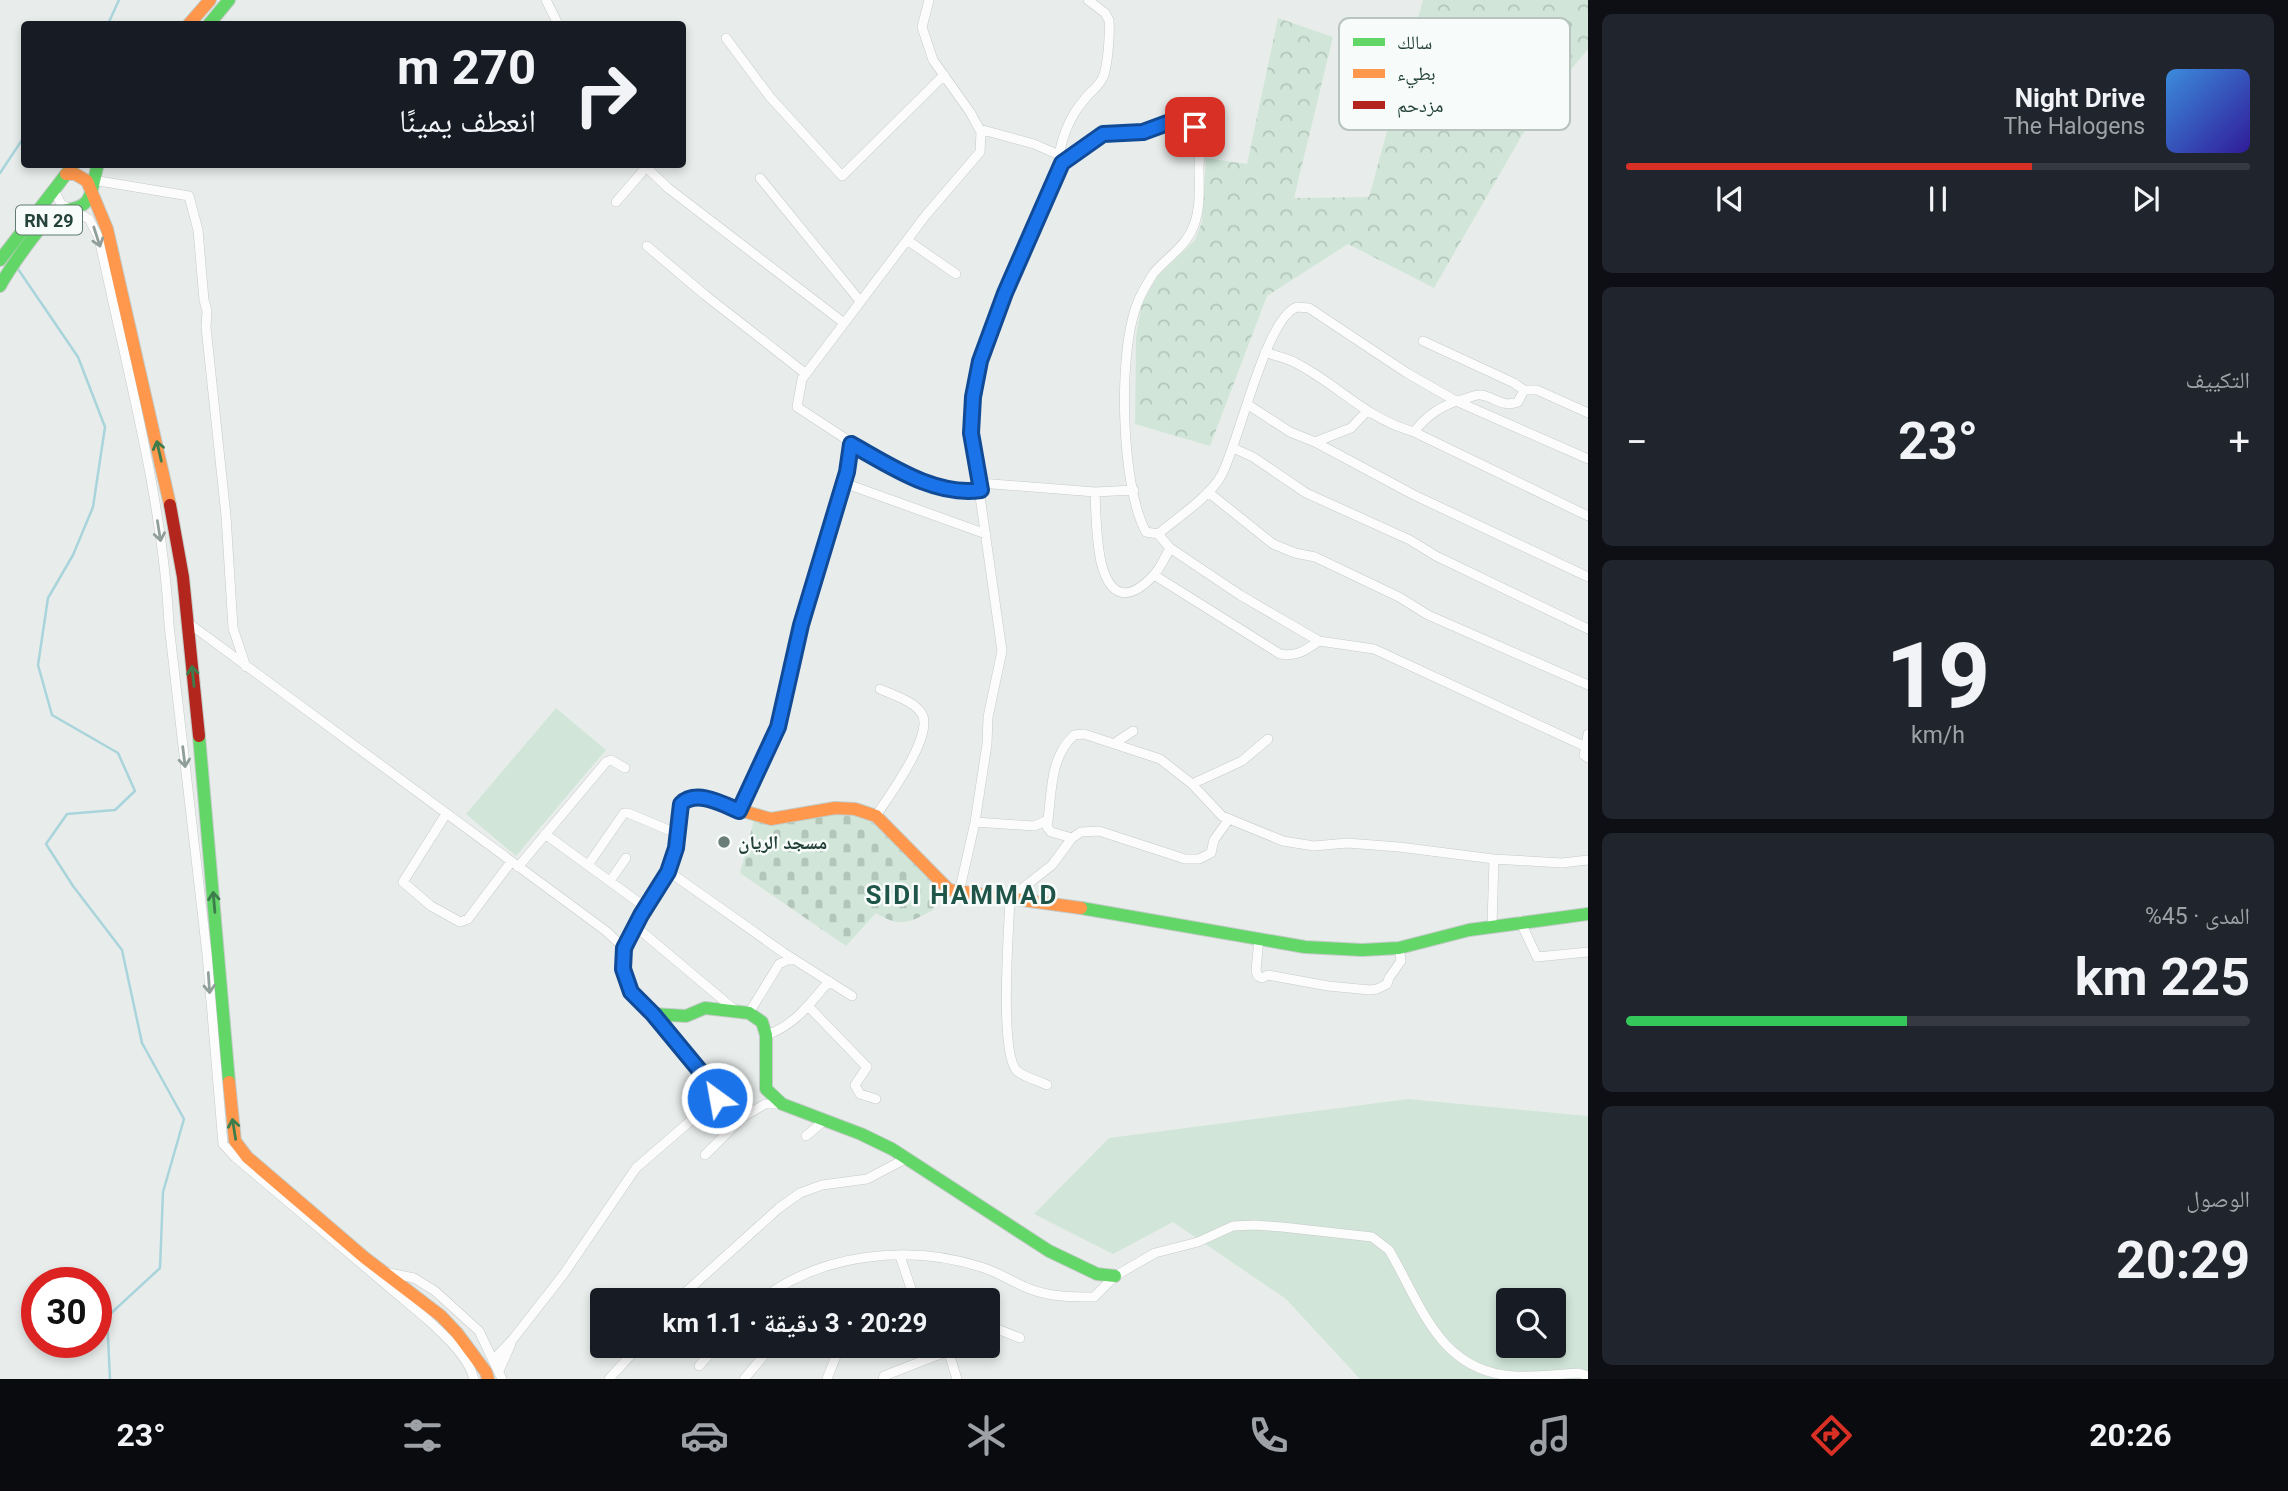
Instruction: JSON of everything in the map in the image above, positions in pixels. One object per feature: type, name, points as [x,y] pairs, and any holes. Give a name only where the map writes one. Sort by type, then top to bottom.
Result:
[{"type":"main road","points":[[192,21],[210,0]]},
{"type":"main road","points":[[212,21],[229,0]]},
{"type":"main road","name":"RN 29","points":[[0,286],[7,272],[52,216],[88,202],[97,168]]},
{"type":"main road","points":[[70,169],[92,185],[107,229],[164,474],[183,577],[236,1141],[247,1157],[382,1271],[441,1316],[486,1372],[496,1376]]},
{"type":"main road","name":"RN 29","points":[[0,260],[70,169]]},
{"type":"main road","points":[[1115,1276],[1097,1274],[1049,1251],[907,1158],[861,1134],[782,1104],[766,1089],[766,1035],[762,1021],[749,1013],[705,1007],[686,1016],[653,1014],[631,992],[623,969],[624,948],[645,907],[668,872],[676,848],[679,807],[682,801],[689,797],[718,802],[739,811],[775,819],[835,808],[855,809],[876,816],[949,890],[1110,911],[1152,921],[1304,947],[1363,950],[1399,948],[1492,925],[1588,914]]},
{"type":"street","points":[[546,0],[556,21]]},
{"type":"street","points":[[929,0],[922,27],[933,60],[979,129],[980,152],[906,240],[802,379],[797,407],[851,444],[906,474],[963,493],[980,487],[1095,492],[1134,490]]},
{"type":"street","points":[[959,893],[975,822],[987,744],[988,717],[1002,651],[971,433],[973,397],[980,361],[1005,293],[1061,159],[1063,135],[1079,105],[1100,82],[1104,73],[1109,20],[1105,13],[1088,0]]},
{"type":"street","points":[[726,38],[770,97],[842,176],[944,75]]},
{"type":"street","points":[[1061,159],[1103,134],[1143,132],[1181,118],[1191,121],[1199,137],[1199,196],[1194,226],[1186,239],[1154,274],[1138,301],[1128,331],[1124,385],[1125,430],[1134,490],[1146,532],[1157,534],[1170,548],[1240,596],[1319,641],[1374,649],[1584,746]]},
{"type":"street","points":[[979,129],[1034,144],[1061,159]]},
{"type":"street","points":[[616,202],[646,168]]},
{"type":"street","points":[[650,168],[668,188],[844,323]]},
{"type":"street","points":[[760,178],[860,301]]},
{"type":"street","points":[[92,185],[189,196],[198,230],[207,311],[206,327],[226,516],[233,628],[246,667]]},
{"type":"street","points":[[54,190],[61,204],[89,219],[99,238],[150,477],[167,580],[169,625],[207,954],[223,1144],[449,1339],[472,1370],[474,1379]]},
{"type":"street","points":[[906,240],[957,274]]},
{"type":"street","points":[[647,246],[806,374]]},
{"type":"street","points":[[1157,534],[1208,492],[1220,477],[1233,449],[1265,352],[1291,309],[1303,307],[1456,401],[1588,459]]},
{"type":"street","points":[[1423,341],[1524,390],[1537,390],[1588,412]]},
{"type":"street","points":[[1265,352],[1295,362],[1340,391],[1366,412],[1393,426],[1414,432],[1588,516]]},
{"type":"street","points":[[1414,432],[1434,410],[1456,401],[1482,395],[1510,405],[1518,402],[1524,390]]},
{"type":"street","points":[[1247,404],[1290,432],[1315,442],[1414,495],[1588,577]]},
{"type":"street","points":[[1315,442],[1350,428],[1366,412]]},
{"type":"street","points":[[739,811],[778,727],[801,625],[844,483],[851,444]]},
{"type":"street","points":[[1233,449],[1252,457],[1306,493],[1410,540],[1436,556],[1588,629]]},
{"type":"street","points":[[844,483],[986,534]]},
{"type":"street","points":[[1095,492],[1097,541],[1102,565],[1114,589],[1126,594],[1131,593],[1154,575],[1170,548]]},
{"type":"street","points":[[1208,492],[1273,544],[1315,557],[1388,591],[1428,615],[1588,685]]},
{"type":"street","points":[[1154,575],[1280,654],[1290,656],[1303,652],[1319,641]]},
{"type":"street","points":[[187,622],[606,930],[624,948]]},
{"type":"street","points":[[169,625],[189,636]]},
{"type":"street","points":[[876,816],[912,759],[924,732],[923,716],[914,705],[880,689]]},
{"type":"street","points":[[1115,743],[1133,731]]},
{"type":"street","points":[[1072,838],[1051,832],[1047,827],[1053,771],[1067,742],[1074,735],[1084,734],[1160,759],[1192,784],[1206,801],[1229,819],[1283,841],[1314,846],[1347,843],[1399,846],[1493,859],[1562,863],[1588,860]]},
{"type":"street","points":[[1588,734],[1584,746],[1584,755],[1588,758]]},
{"type":"street","points":[[1192,784],[1242,761],[1268,739]]},
{"type":"street","points":[[446,814],[403,882],[431,906],[460,922],[468,919],[606,761],[611,760],[625,768]]},
{"type":"street","points":[[588,865],[624,813],[678,834]]},
{"type":"street","points":[[1047,1085],[1017,1071],[1010,1059],[1007,1031],[1010,898],[1052,865],[1072,838],[1081,832],[1099,831],[1192,860],[1211,853],[1214,839],[1229,819]]},
{"type":"street","points":[[975,822],[1034,826],[1048,820]]},
{"type":"street","points":[[545,834],[645,907]]},
{"type":"street","points":[[610,881],[626,858]]},
{"type":"street","points":[[1492,925],[1493,859]]},
{"type":"street","points":[[668,872],[852,996]]},
{"type":"street","points":[[1520,921],[1537,957],[1588,952]]},
{"type":"street","points":[[635,926],[735,1010]]},
{"type":"street","points":[[1259,938],[1256,971],[1262,978],[1268,975],[1328,986],[1370,990],[1387,984],[1401,961],[1399,948]]},
{"type":"street","points":[[749,1013],[779,964],[792,958]]},
{"type":"street","points":[[766,1035],[780,1031],[808,1006],[829,981]]},
{"type":"street","points":[[808,1006],[867,1066],[855,1085],[860,1094],[876,1099]]},
{"type":"street","points":[[493,1360],[563,1275],[636,1168],[717,1098],[715,1089],[653,1014]]},
{"type":"street","points":[[216,1069],[229,1083]]},
{"type":"street","points":[[765,1104],[766,1089]]},
{"type":"street","points":[[705,1155],[743,1116],[765,1104],[782,1104]]},
{"type":"street","points":[[806,1136],[825,1120]]},
{"type":"street","points":[[690,1288],[779,1208],[800,1193],[822,1185],[867,1179],[907,1158]]},
{"type":"street","points":[[782,1288],[814,1269],[879,1255],[928,1257],[981,1267],[1032,1290],[1066,1297],[1094,1297],[1115,1276],[1155,1253],[1198,1242],[1233,1226],[1254,1224],[1282,1227],[1372,1237],[1389,1250],[1439,1339],[1462,1359],[1479,1368],[1513,1376],[1579,1373],[1588,1376]]},
{"type":"street","points":[[900,1256],[911,1288]]},
{"type":"street","points":[[382,1271],[414,1278],[435,1291],[479,1331],[493,1360],[496,1376]]},
{"type":"street","points":[[1000,1330],[1020,1338]]},
{"type":"street","points":[[488,1349],[513,1339]]},
{"type":"street","points":[[496,1376],[513,1339]]},
{"type":"street","points":[[609,1379],[628,1358]]},
{"type":"street","points":[[699,1366],[706,1358]]},
{"type":"street","points":[[744,1379],[762,1358]]},
{"type":"street","points":[[827,1379],[835,1358]]},
{"type":"street","points":[[883,1379],[884,1376],[926,1358]]},
{"type":"street","points":[[950,1358],[957,1379]]},
{"type":"green space","points":[[1423,0],[1588,0],[1588,49],[1570,71],[1570,18],[1418,18]]},
{"type":"green space","points":[[1278,18],[1333,37],[1294,198],[1369,197],[1387,130],[1525,130],[1434,288],[1348,244],[1267,296],[1210,446],[1135,424],[1136,336],[1142,304],[1157,277],[1195,240],[1202,222],[1206,158],[1247,164]]},
{"type":"green space","points":[[556,708],[606,750],[516,856],[466,814]]},
{"type":"green space","points":[[831,812],[859,814],[877,826],[938,888],[933,910],[904,922],[892,921],[876,913],[846,946],[740,873],[754,820]]},
{"type":"green space","points":[[1408,1099],[1588,1116],[1588,1379],[1360,1379],[1286,1299],[1173,1222],[1113,1254],[1034,1214],[1109,1138]]},
{"type":"waterway","points":[[109,21],[119,0]]},
{"type":"waterway","points":[[0,173],[21,142]]},
{"type":"waterway","points":[[18,269],[78,357],[105,427],[93,507],[73,555],[48,598],[38,665],[52,715],[118,753],[135,791],[115,810],[67,814],[46,844],[73,886],[122,950],[142,1043],[184,1119],[163,1192],[160,1268],[107,1317],[110,1379]]},
{"type":"traffic: fast","points":[[212,21],[229,0]]},
{"type":"traffic: fast","points":[[0,260],[71,168]]},
{"type":"traffic: fast","points":[[0,286],[24,249],[52,216],[79,207],[87,201],[97,168]]},
{"type":"traffic: fast","points":[[199,736],[229,1082]]},
{"type":"traffic: fast","points":[[1081,908],[1305,947],[1362,950],[1399,948],[1469,930],[1588,914]]},
{"type":"traffic: fast","points":[[625,955],[625,973],[631,988],[653,1014],[686,1016],[705,1008],[749,1013],[762,1022],[766,1035],[766,1089],[782,1104],[861,1134],[892,1149],[1049,1251],[1097,1274],[1115,1276]]},
{"type":"traffic: slow","points":[[192,21],[210,0]]},
{"type":"traffic: slow","points":[[66,174],[75,174],[87,181],[107,229],[170,505]]},
{"type":"traffic: slow","points":[[625,955],[634,929],[662,883],[673,858],[680,805],[684,800],[694,797],[771,819],[835,808],[855,809],[876,816],[949,890],[1081,908]]},
{"type":"traffic: slow","points":[[229,1082],[235,1141],[247,1157],[365,1258],[441,1316],[457,1333],[486,1372],[488,1379]]},
{"type":"traffic: jam","points":[[170,505],[183,577],[199,736]]},
{"type":"place","name":"مسجد الريان","points":[[724,842]]},
{"type":"district","name":"SIDI HAMMAD","points":[[962,895]]},
{"type":"route","points":[[717,1098],[715,1089],[653,1014],[631,992],[623,969],[624,948],[668,872],[678,838],[678,816],[682,801],[697,797],[739,811],[778,727],[801,625],[839,503],[851,444],[906,474],[947,489],[963,493],[981,490],[971,433],[973,397],[980,361],[1005,293],[1062,163],[1103,134],[1153,130],[1181,118],[1191,121],[1195,127]]}]
